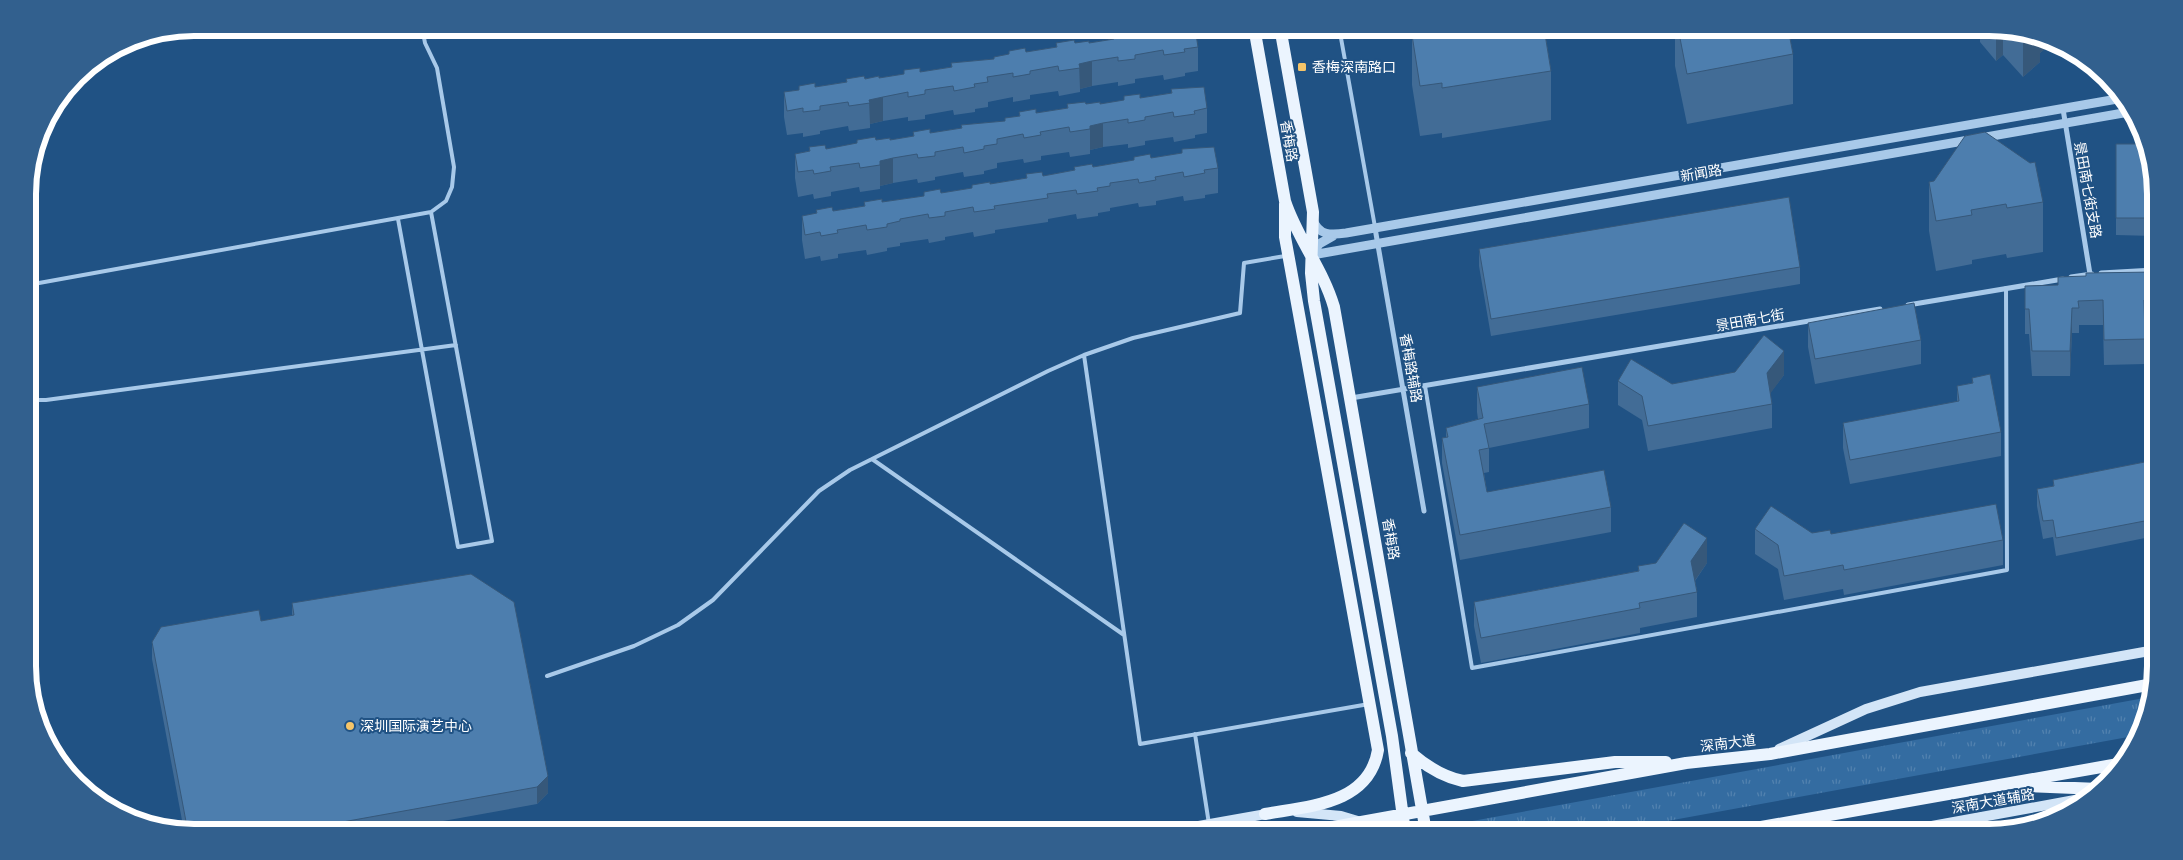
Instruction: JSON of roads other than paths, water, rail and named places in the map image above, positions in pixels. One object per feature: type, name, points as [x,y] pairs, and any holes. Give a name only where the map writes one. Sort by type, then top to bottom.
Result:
[{"type":"main road","name":"香梅路","points":[[1255,36],[1285,202],[1327,284],[1334,307],[1414,755],[1424,823]]},
{"type":"main road","name":"香梅路","points":[[1281,36],[1313,220],[1314,301],[1392,736],[1403,823]]},
{"type":"main road","points":[[1212,823],[1341,797],[1362,785],[1376,763],[1378,750],[1288,255],[1283,222],[1285,202]]},
{"type":"main road","points":[[1770,754],[1873,706],[1920,692],[2147,652]]},
{"type":"main road","name":"深南大道","points":[[1354,823],[1686,763],[1770,754],[2145,685]]},
{"type":"main road","points":[[1392,736],[1414,755],[1450,778],[1463,781],[1615,762],[1643,760],[1686,763]]},
{"type":"main road","points":[[1783,823],[2111,765]]},
{"type":"main road","points":[[2000,785],[2088,789]]},
{"type":"main road","name":"深南大道辅路","points":[[1948,823],[2071,801]]},
{"type":"main road","points":[[1265,814],[1325,814],[1362,822]]},
{"type":"street","name":"新闻路","points":[[1313,220],[1320,231],[1328,234],[1339,234],[2115,100]]},
{"type":"street","name":"景田南七街支路","points":[[2063,109],[2090,274]]},
{"type":"street","name":"新闻路","points":[[1312,255],[2124,113]]},
{"type":"street","name":"香梅路辅路","points":[[1375,228],[1424,511]]},
{"type":"street","name":"新闻路","points":[[1312,255],[1315,248],[1323,240],[1339,234]]},
{"type":"street","points":[[1897,306],[2090,274],[2147,270]]},
{"type":"street","name":"景田南七街","points":[[1350,398],[1888,308]]},
{"type":"lane","points":[[37,283],[431,212],[446,202],[452,187],[454,167],[437,68],[424,36]]},
{"type":"lane","points":[[1340,36],[1375,228]]},
{"type":"lane","points":[[398,218],[458,547],[492,541],[431,212]]},
{"type":"lane","points":[[547,676],[634,646],[678,625],[713,600],[819,491],[850,470],[1048,371],[1084,355],[1133,338],[1240,313],[1244,263],[1288,255]]},
{"type":"lane","points":[[1425,386],[1472,668],[2007,570],[2006,288]]},
{"type":"lane","points":[[37,400],[422,351],[456,345]]},
{"type":"lane","points":[[1084,355],[1140,744],[1370,704]]},
{"type":"lane","points":[[872,459],[1124,635]]},
{"type":"lane","points":[[1195,734],[1209,823]]},
{"type":"place","name":"香梅深南路口","points":[[1302,67]]},
{"type":"place","name":"深圳国际演艺中心","points":[[350,726]]}]
